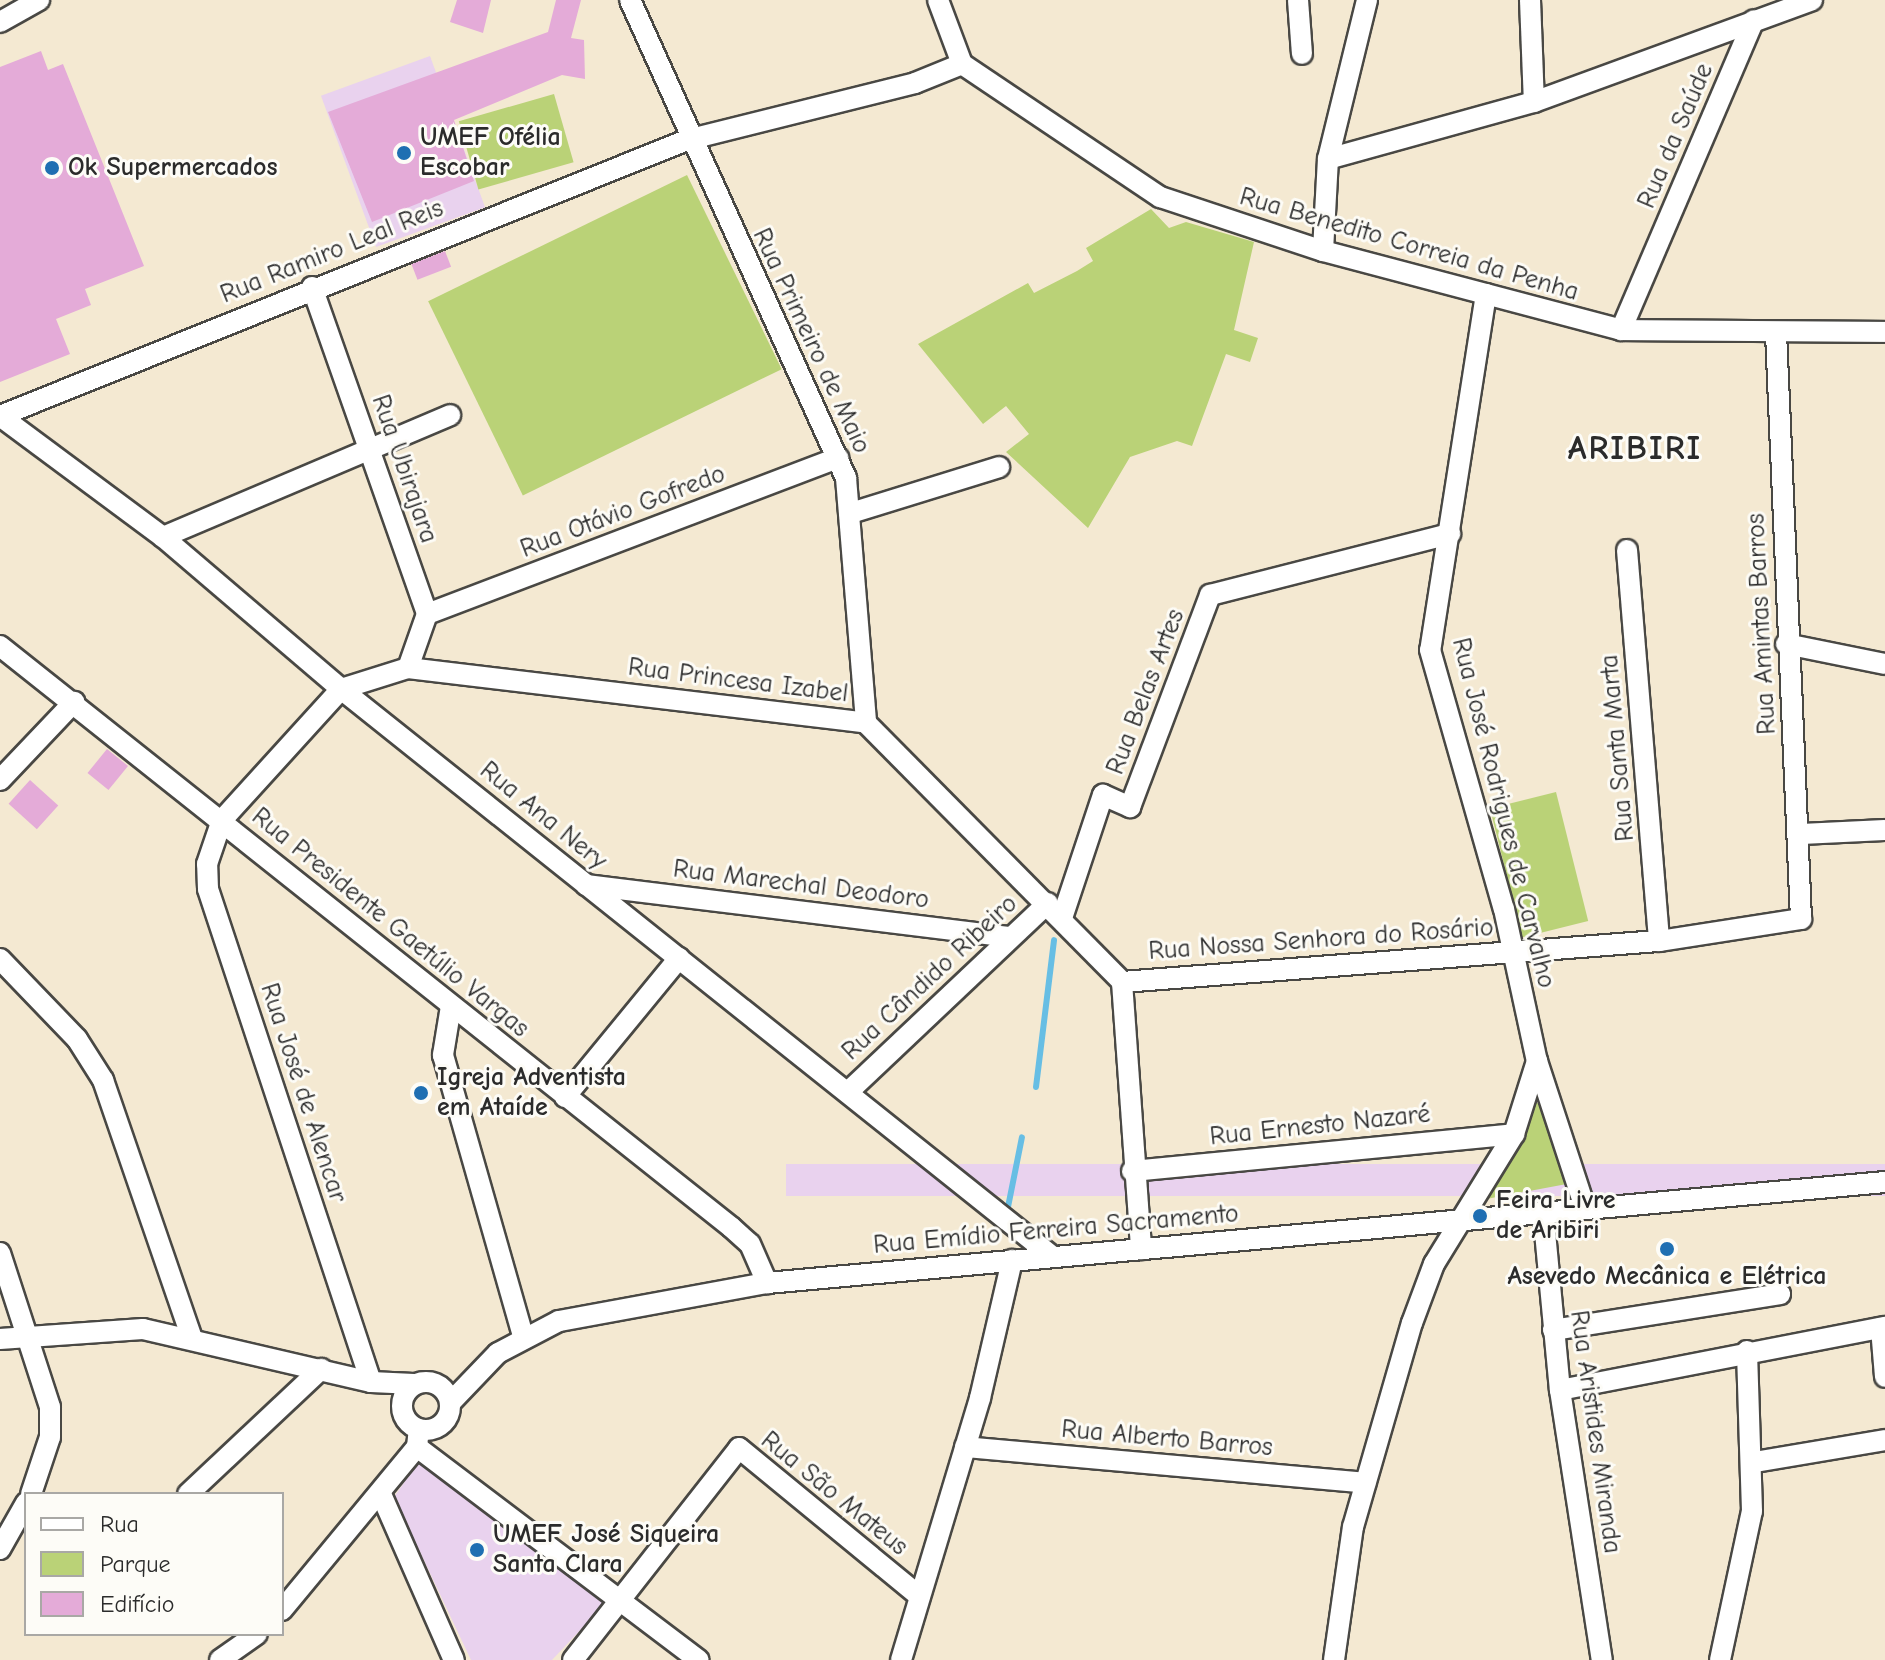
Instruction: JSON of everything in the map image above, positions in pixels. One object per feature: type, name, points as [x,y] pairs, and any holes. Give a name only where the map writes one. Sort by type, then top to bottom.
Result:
[{"type":"street","points":[[0,22],[39,0]]},
{"type":"street","name":"Rua Primeiro de Maio","points":[[630,0],[687,140],[838,458],[854,512],[866,723]]},
{"type":"street","points":[[938,0],[962,64]]},
{"type":"street","points":[[1298,0],[1302,54]]},
{"type":"street","points":[[1323,251],[1328,159],[1367,0]]},
{"type":"street","points":[[1530,0],[1534,102]]},
{"type":"street","points":[[1328,159],[1534,102],[1812,0]]},
{"type":"street","name":"Rua da Saúde","points":[[1621,330],[1754,20]]},
{"type":"street","name":"Rua Ramiro Leal Reis","points":[[0,416],[312,287],[687,140],[915,83],[962,64]]},
{"type":"street","name":"Rua Benedito Correia da Penha","points":[[962,64],[1160,197],[1323,251],[1621,330],[1885,332]]},
{"type":"street","name":"Rua Ubirajara","points":[[312,287],[427,614]]},
{"type":"street","name":"Rua José Rodrigues de Carvalho","points":[[1486,294],[1430,650],[1514,952],[1537,1061],[1585,1208]]},
{"type":"street","name":"Rua Amintas Barros","points":[[1776,333],[1786,644],[1804,912]]},
{"type":"street","points":[[163,537],[450,415]]},
{"type":"street","name":"Rua Ana Nery","points":[[0,416],[163,537],[341,689],[1053,1257]]},
{"type":"street","name":"Rua Otávio Gofredo","points":[[427,614],[838,458]]},
{"type":"street","points":[[854,512],[999,467]]},
{"type":"street","name":"Rua Belas Artes","points":[[1055,910],[1103,795],[1130,807],[1210,595],[1450,534]]},
{"type":"street","name":"Rua Santa Marta","points":[[1627,550],[1659,941]]},
{"type":"street","points":[[408,668],[427,614]]},
{"type":"street","points":[[1786,644],[1885,664]]},
{"type":"street","name":"Rua Presidente Gaetúlio Vargas","points":[[0,646],[750,1244],[767,1283]]},
{"type":"street","name":"Rua Princesa Izabel","points":[[341,689],[408,668],[866,723],[1055,910],[1122,982]]},
{"type":"street","points":[[222,820],[341,689]]},
{"type":"street","points":[[0,780],[74,702]]},
{"type":"street","name":"Rua José de Alencar","points":[[222,820],[210,842],[208,889],[371,1382]]},
{"type":"street","points":[[1801,834],[1885,830]]},
{"type":"street","name":"Rua Marechal Deodoro","points":[[586,885],[1009,937]]},
{"type":"street","name":"Rua Cândido Ribeiro","points":[[848,1092],[1009,937],[1055,910]]},
{"type":"street","name":"Rua Nossa Senhora do Rosário","points":[[1122,982],[1659,941],[1788,927],[1804,912]]},
{"type":"street","points":[[565,1097],[679,958]]},
{"type":"street","points":[[0,959],[77,1039],[103,1080],[191,1336]]},
{"type":"street","points":[[1122,982],[1132,1171],[1141,1249]]},
{"type":"street","points":[[451,1006],[443,1055],[523,1335]]},
{"type":"street","name":"Rua José Rodrigues de Carvalho","points":[[1334,1660],[1365,1483],[1412,1323],[1460,1219],[1514,1134],[1537,1061]]},
{"type":"street","points":[[1524,1104],[1540,1094],[1553,1104]]},
{"type":"street","name":"Rua Ernesto Nazaré","points":[[1132,1171],[1514,1134]]},
{"type":"street","name":"Rua Emídio Ferreira Sacramento","points":[[418,1438],[442,1424],[450,1403],[475,1372],[523,1335],[595,1310],[767,1283],[1659,1199],[1885,1182]]},
{"type":"street","name":"Rua Aristides Miranda","points":[[1543,1211],[1560,1390],[1602,1660]]},
{"type":"street","points":[[0,1253],[50,1407],[50,1437],[32,1492]]},
{"type":"street","points":[[901,1660],[918,1595],[965,1447],[1012,1260]]},
{"type":"street","points":[[1553,1330],[1780,1294]]},
{"type":"street","points":[[1560,1390],[1747,1351],[1883,1328],[1885,1377]]},
{"type":"street","points":[[0,1339],[26,1333],[128,1329],[191,1336],[371,1382],[402,1408],[418,1438],[699,1660]]},
{"type":"street","points":[[1720,1660],[1752,1511],[1755,1462],[1747,1351]]},
{"type":"street","points":[[190,1492],[321,1369]]},
{"type":"street","name":"Rua Emídio Ferreira Sacramento","points":[[371,1382],[424,1383],[475,1372]]},
{"type":"street","points":[[402,1408],[424,1383],[450,1403]]},
{"type":"street","points":[[284,1608],[381,1494],[418,1438]]},
{"type":"street","points":[[1755,1462],[1885,1440]]},
{"type":"street","name":"Rua Alberto Barros","points":[[965,1447],[1365,1483]]},
{"type":"street","name":"Rua São Mateus","points":[[573,1660],[739,1448],[918,1595]]},
{"type":"street","points":[[381,1494],[454,1660]]},
{"type":"street","points":[[0,1549],[24,1507]]},
{"type":"street","points":[[664,1632],[676,1660]]},
{"type":"street","points":[[220,1660],[254,1636]]},
{"type":"shaded area","name":"UMEF Ofélia Escobar","points":[[430,56],[485,207],[376,247],[321,96]]},
{"type":"shaded area","points":[[786,1164],[1885,1164],[1885,1196],[786,1196]]},
{"type":"shaded area","name":"UMEF José Siqueira Santa Clara","points":[[419,1461],[605,1604],[552,1660],[471,1660],[394,1497]]},
{"type":"green space","points":[[554,94],[574,162],[478,190],[459,121]]},
{"type":"green space","points":[[687,175],[782,369],[523,495],[428,301]]},
{"type":"green space","points":[[1151,209],[1169,228],[1186,222],[1254,242],[1234,330],[1258,338],[1250,362],[1226,354],[1192,446],[1177,441],[1130,457],[1088,528],[1006,452],[1029,434],[1006,406],[983,424],[918,344],[1028,283],[1034,293],[1077,271],[1093,261],[1086,248]]},
{"type":"green space","points":[[1556,792],[1588,921],[1522,938],[1490,808]]},
{"type":"green space","points":[[1531,1102],[1548,1105],[1572,1183],[1481,1200]]},
{"type":"building","points":[[457,0],[491,0],[483,33],[450,22]]},
{"type":"building","name":"UMEF Ofélia Escobar","points":[[556,0],[581,0],[571,38],[584,40],[585,79],[562,75],[454,120],[474,181],[372,222],[328,112],[548,32]]},
{"type":"building","name":"Ok Supermercados","points":[[41,51],[48,70],[63,64],[144,266],[85,289],[91,305],[56,319],[70,354],[0,382],[0,67]]},
{"type":"building","points":[[445,251],[451,267],[417,280],[411,264]]},
{"type":"building","points":[[107,749],[128,766],[108,790],[87,773]]},
{"type":"building","points":[[30,780],[58,805],[37,829],[9,804]]},
{"type":"waterway","points":[[1036,1087],[1054,940]]},
{"type":"waterway","points":[[1008,1207],[1022,1137]]},
{"type":"place","name":"UMEF Ofélia Escobar","points":[[404,153]]},
{"type":"place","name":"Ok Supermercados","points":[[52,168]]},
{"type":"place","name":"Igreja Adventista em Ataíde","points":[[421,1093]]},
{"type":"place","name":"Feira Livre de Aribiri","points":[[1480,1216]]},
{"type":"place","name":"Asevedo Mecânica e Elétrica","points":[[1667,1249]]},
{"type":"place","name":"UMEF José Siqueira Santa Clara","points":[[477,1550]]},
{"type":"district","name":"ARIBIRI","points":[[1635,449]]}]
